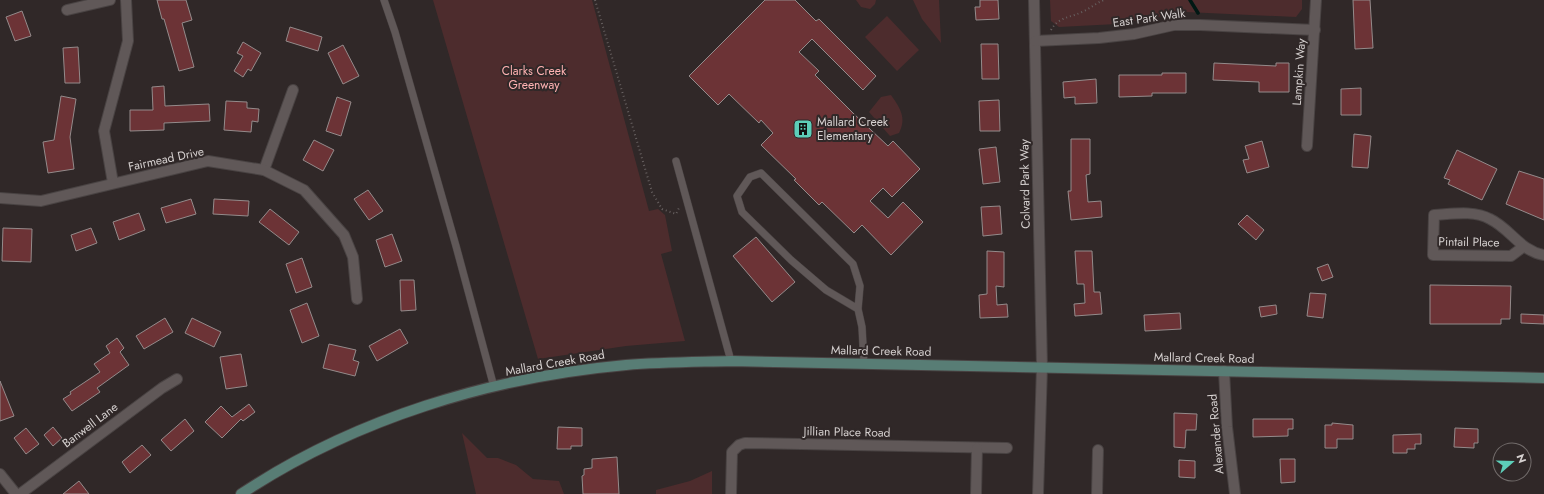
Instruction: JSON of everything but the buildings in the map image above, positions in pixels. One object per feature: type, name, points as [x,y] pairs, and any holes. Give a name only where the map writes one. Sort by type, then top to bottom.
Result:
[{"type":"main road","name":"Mallard Creek Road","points":[[241,494],[310,454],[359,432],[432,405],[527,379],[601,368],[648,363],[731,361],[1544,378]]},
{"type":"street","points":[[68,10],[110,0]]},
{"type":"street","points":[[113,183],[104,130],[128,41],[126,0]]},
{"type":"street","name":"Colvard Park Way","points":[[1034,0],[1042,367],[1038,494]]},
{"type":"street","name":"Lampkin Way","points":[[1307,146],[1316,0]]},
{"type":"street","name":"East Park Walk","points":[[1036,40],[1099,38],[1134,34],[1174,25],[1315,30]]},
{"type":"street","points":[[264,170],[292,90]]},
{"type":"street","name":"Fairmead Drive","points":[[0,198],[41,201],[208,162],[264,170],[304,190],[344,235],[353,257],[356,299]]},
{"type":"street","name":"Pintail Place","points":[[1523,247],[1511,256],[1433,255],[1434,215],[1481,215],[1502,227],[1523,247],[1537,254],[1544,255]]},
{"type":"street","name":"Alexander Road","points":[[1224,371],[1227,427],[1235,494]]},
{"type":"street","name":"Banwell Lane","points":[[20,494],[162,388],[177,379]]},
{"type":"street","name":"Jillian Place Road","points":[[731,494],[732,452],[739,445],[745,443],[1006,448]]},
{"type":"street","points":[[976,494],[977,448]]},
{"type":"street","points":[[1097,494],[1098,450]]},
{"type":"street","points":[[0,474],[16,494]]},
{"type":"lane","points":[[384,0],[395,32],[456,246],[494,387]]},
{"type":"lane","points":[[676,161],[731,361]]},
{"type":"lane","points":[[858,309],[826,290],[786,255],[742,212],[738,196],[750,177],[761,173],[853,264],[860,286],[858,309],[862,327],[864,364]]},
{"type":"path","points":[[595,0],[652,192],[662,210],[676,214],[682,204]]},
{"type":"path","points":[[1050,31],[1057,22],[1063,18],[1085,11],[1095,3],[1104,0]]},
{"type":"green space","name":"Clarks Creek Greenway","points":[[433,0],[592,0],[649,211],[658,209],[665,215],[672,251],[661,254],[685,341],[626,346],[538,359]]},
{"type":"green space","points":[[856,0],[876,0],[875,4],[870,9],[861,7]]},
{"type":"green space","points":[[913,0],[939,0],[941,43],[922,19]]},
{"type":"green space","points":[[1050,0],[1302,0],[1302,9],[1296,17],[1186,12],[1117,24],[1059,27],[1051,21]]},
{"type":"green space","points":[[887,16],[919,50],[897,71],[865,37]]},
{"type":"green space","points":[[891,95],[900,109],[902,123],[899,133],[890,136],[869,112],[881,97]]},
{"type":"green space","points":[[462,433],[487,458],[498,458],[516,465],[533,479],[559,481],[564,494],[476,494]]},
{"type":"green space","points":[[712,471],[712,494],[656,494],[656,490],[690,481]]},
{"type":"waterway","points":[[1190,0],[1198,13]]},
{"type":"place","name":"Mallard Creek Elementary","points":[[803,129]]}]
